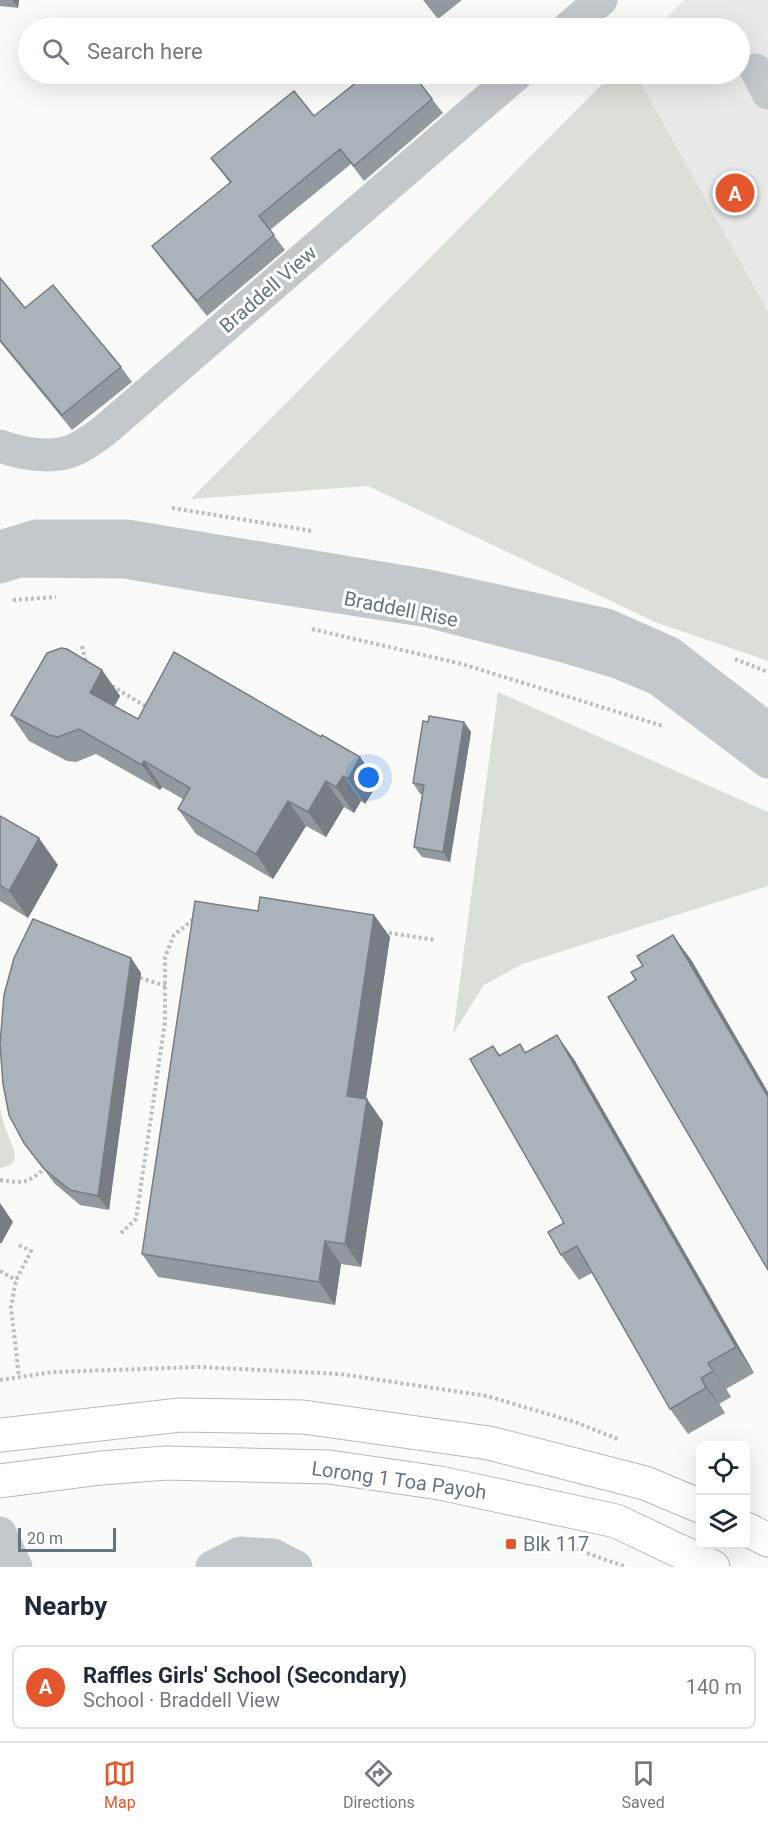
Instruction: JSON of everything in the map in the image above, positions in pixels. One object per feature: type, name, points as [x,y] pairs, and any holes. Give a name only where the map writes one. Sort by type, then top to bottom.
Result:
[{"type":"main road","points":[[0,1435],[180,1415],[303,1417],[489,1443],[645,1483],[696,1504]]},
{"type":"main road","name":"Lorong 1 Toa Payoh","points":[[0,1481],[91,1469],[166,1463],[328,1467],[440,1483],[616,1521],[713,1567]]},
{"type":"main road","points":[[750,1531],[768,1540]]},
{"type":"street","points":[[580,18],[601,0]]},
{"type":"street","name":"Braddell View","points":[[0,446],[14,451],[51,455],[75,450],[105,430],[505,84]]},
{"type":"street","name":"Braddell Rise","points":[[0,547],[36,536],[127,536],[429,586],[607,625],[670,653],[768,729]]},
{"type":"street","name":"Braddell Rise","points":[[0,567],[20,561],[125,562],[428,611],[617,662],[658,679],[768,762]]},
{"type":"street","points":[[0,1533],[16,1567]]},
{"type":"street","points":[[212,1567],[240,1553],[273,1555],[296,1567]]},
{"type":"path","points":[[2,601],[59,597]]},
{"type":"path","points":[[302,627],[462,664],[674,729]]},
{"type":"path","points":[[82,646],[87,671]]},
{"type":"path","points":[[107,683],[147,708]]},
{"type":"path","points":[[121,1233],[136,1220],[165,1023],[165,957],[174,934],[196,917]]},
{"type":"path","points":[[380,931],[436,940]]},
{"type":"path","points":[[140,978],[166,986]]},
{"type":"path","points":[[0,1180],[19,1182],[31,1180],[49,1164]]},
{"type":"path","points":[[19,1245],[31,1251],[16,1280],[11,1307],[19,1377]]},
{"type":"path","points":[[0,1271],[16,1280]]},
{"type":"path","points":[[559,1543],[626,1567]]},
{"type":"shaded area","points":[[684,0],[768,0],[768,312],[642,84],[750,84],[750,18],[666,18]]},
{"type":"shaded area","points":[[602,84],[642,84],[768,312],[768,661],[655,622],[368,486],[191,499]]},
{"type":"shaded area","points":[[498,692],[768,812],[768,886],[522,964],[484,985],[453,1034]]},
{"type":"shaded area","points":[[0,1107],[15,1156],[12,1164],[0,1168]]},
{"type":"building","points":[[354,84],[421,84],[432,99],[354,166],[340,149],[259,216],[274,235],[197,301],[152,246],[231,182],[211,158],[294,91],[314,116]]},
{"type":"building","points":[[0,278],[25,308],[53,285],[121,367],[62,415],[0,340]]},
{"type":"building","points":[[61,648],[67,649],[102,670],[90,693],[138,719],[174,652],[360,757],[348,779],[343,776],[336,787],[326,781],[308,812],[288,801],[256,854],[178,809],[190,788],[144,761],[142,765],[79,729],[58,737],[49,735],[11,715],[47,653]]},
{"type":"building","points":[[429,716],[464,722],[443,852],[414,847],[424,785],[413,783],[423,721],[428,722]]},
{"type":"building","points":[[0,816],[39,838],[9,891],[0,885]]},
{"type":"building","points":[[260,897],[374,915],[347,1096],[367,1099],[345,1244],[325,1241],[319,1282],[142,1254],[195,901],[258,911]]},
{"type":"building","points":[[33,919],[131,958],[98,1196],[70,1190],[44,1169],[24,1143],[9,1115],[3,1084],[0,1044],[4,995],[14,958]]},
{"type":"building","points":[[673,935],[768,1097],[768,1270],[608,997],[636,980],[631,972],[643,966],[637,956]]},
{"type":"building","points":[[557,1035],[736,1347],[708,1363],[713,1371],[701,1378],[706,1388],[670,1409],[577,1246],[561,1255],[548,1232],[564,1223],[470,1059],[493,1046],[499,1056],[520,1044],[525,1053]]},
{"type":"place","name":"Raffles Girls' School (Secondary)","points":[[735,193]]},
{"type":"place","name":"Blk 117","points":[[511,1544]]}]
